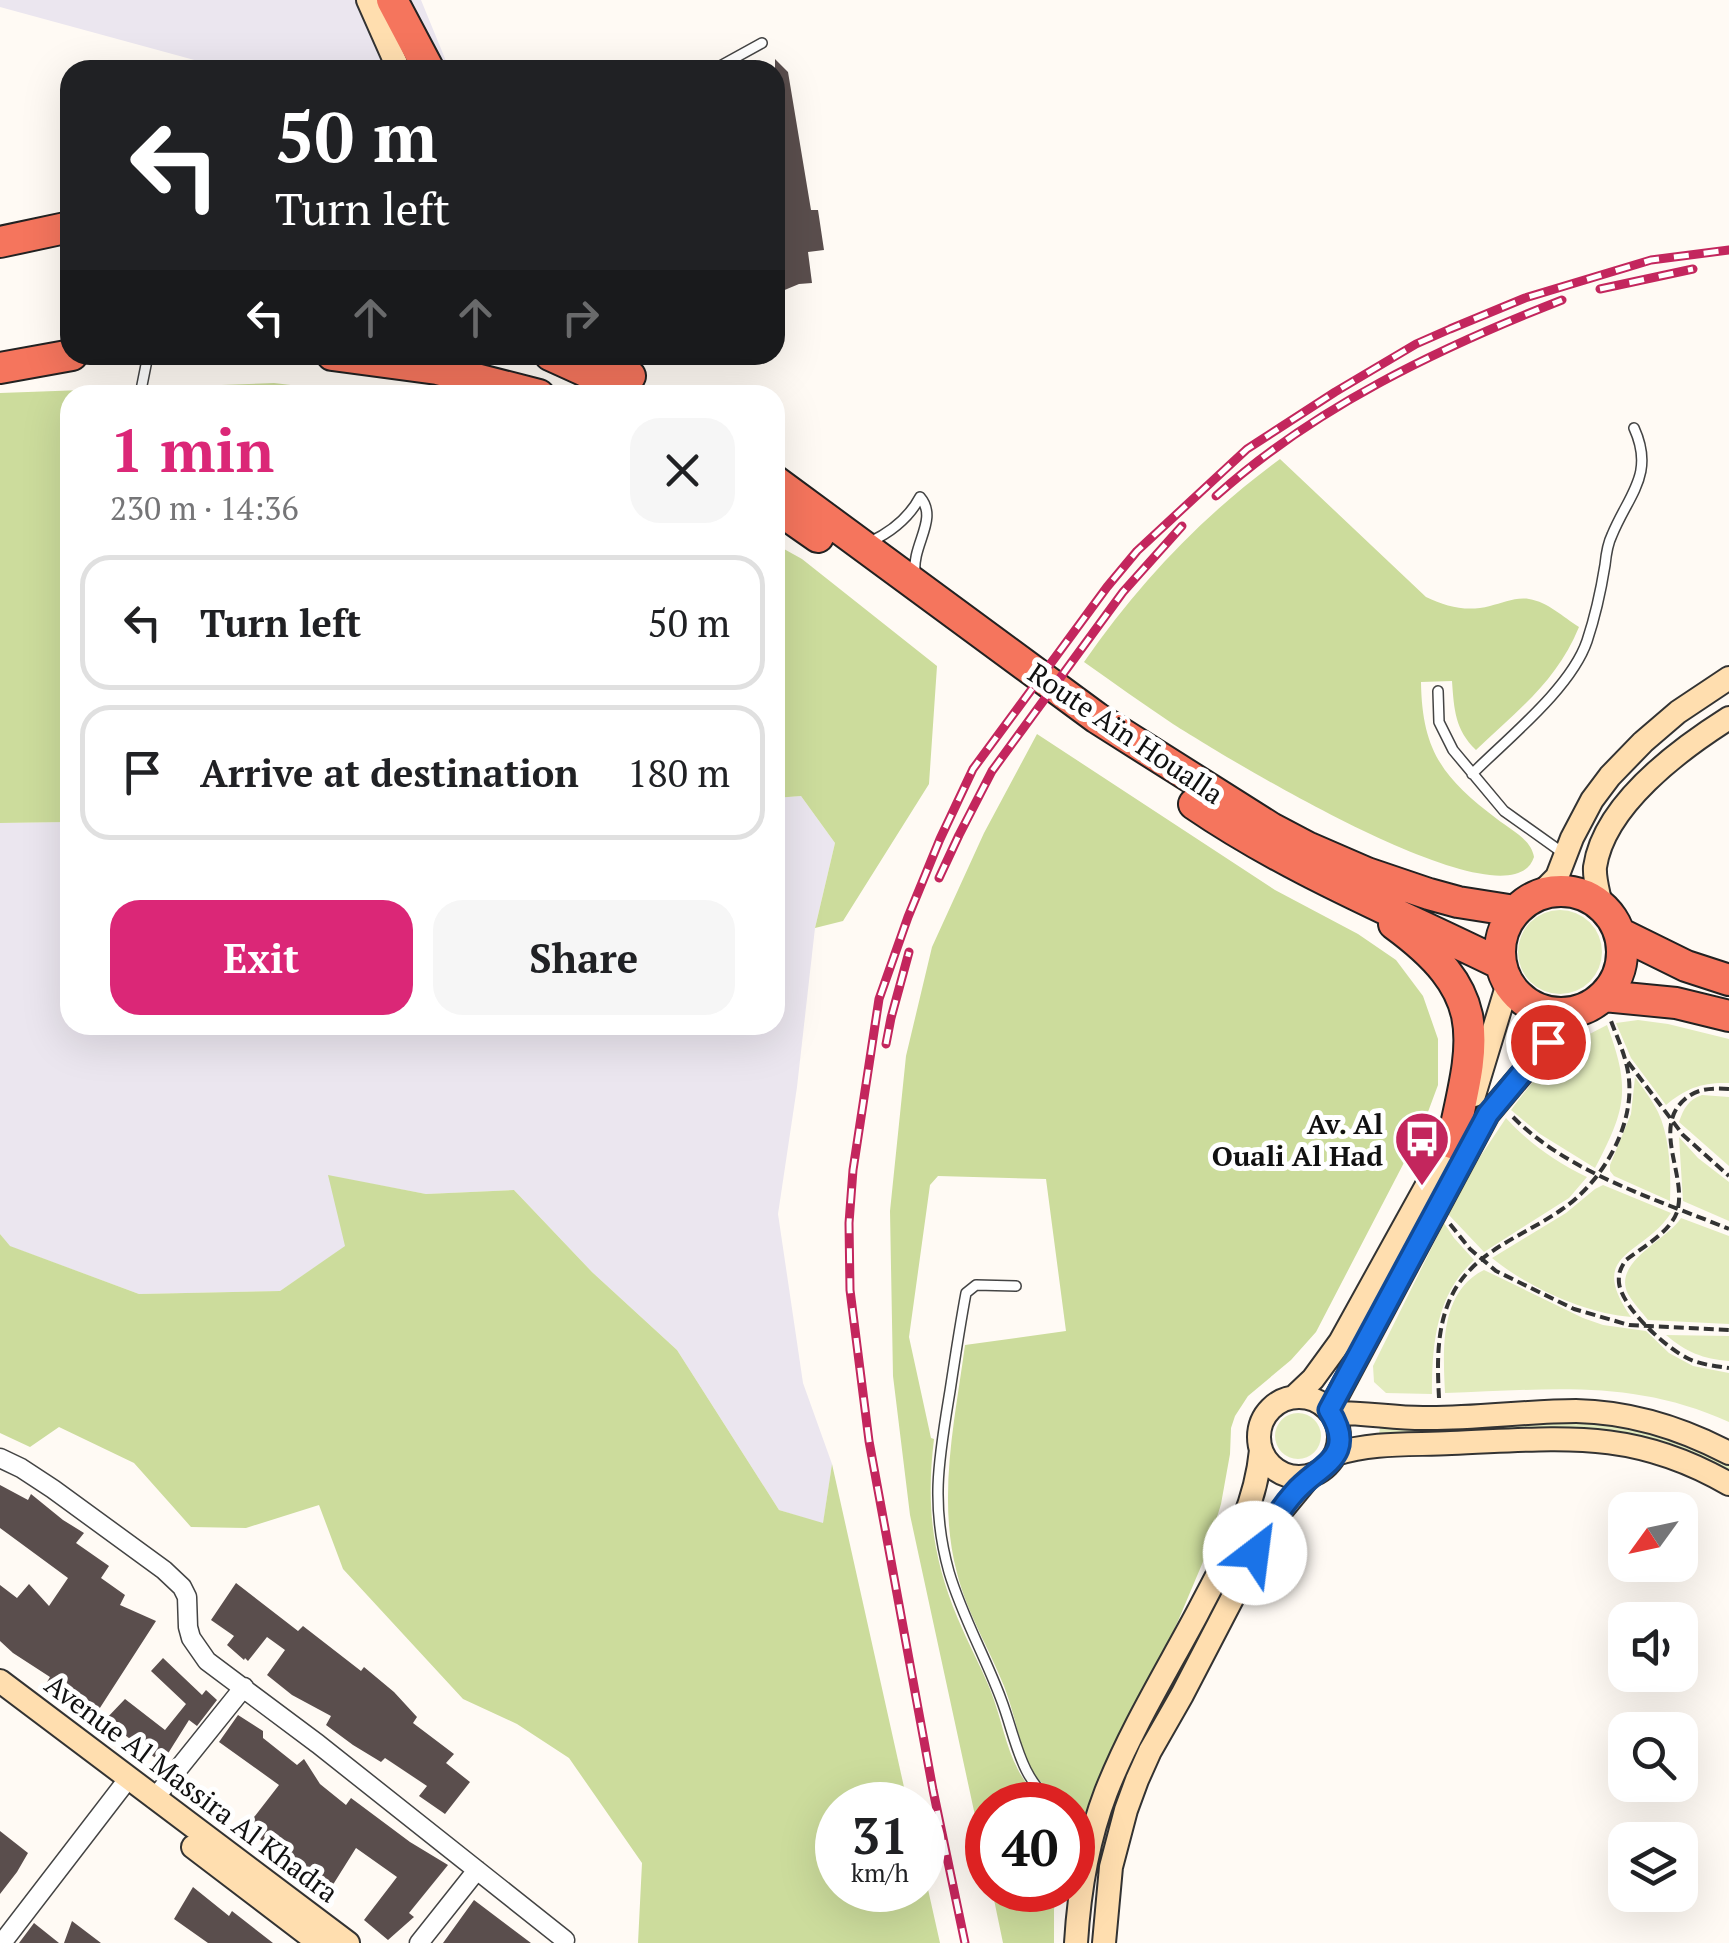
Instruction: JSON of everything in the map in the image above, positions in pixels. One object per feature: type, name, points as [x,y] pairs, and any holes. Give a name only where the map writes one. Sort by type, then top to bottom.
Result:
[{"type":"highway","points":[[391,0],[424,60]]},
{"type":"highway","points":[[0,242],[60,229]]},
{"type":"highway","points":[[0,368],[60,357]]},
{"type":"highway","points":[[407,365],[500,385]]},
{"type":"highway","points":[[572,365],[627,385]]},
{"type":"highway","points":[[608,365],[629,385]]},
{"type":"highway","points":[[614,365],[629,385]]},
{"type":"highway","name":"Route Aïn Houalla","points":[[785,488],[1097,718],[1306,848],[1366,874],[1458,902],[1527,902]]},
{"type":"highway","points":[[785,509],[810,532]]},
{"type":"highway","name":"Route Aïn Houalla","points":[[785,514],[1228,828],[1504,974]]},
{"type":"highway","points":[[1347,890],[1412,938],[1461,993],[1469,1019],[1470,1046],[1452,1143]]},
{"type":"highway","points":[[1608,1008],[1622,950],[1612,918],[1587,896],[1571,892],[1554,891],[1527,902],[1505,927],[1500,946],[1504,974],[1520,998],[1536,1008],[1554,1013],[1574,1012],[1590,1006],[1608,1008],[1664,1001],[1729,1016]]},
{"type":"highway","points":[[1619,934],[1686,966],[1729,980]]},
{"type":"street","points":[[368,0],[395,60]]},
{"type":"street","points":[[391,0],[412,60]]},
{"type":"street","points":[[1527,902],[1557,877],[1572,838],[1610,776],[1678,712],[1729,678]]},
{"type":"street","points":[[1601,906],[1594,870],[1603,840],[1624,808],[1659,770],[1729,718]]},
{"type":"street","points":[[1294,1398],[1340,1342],[1452,1143],[1476,1092],[1504,974]]},
{"type":"street","points":[[1330,1412],[1488,1114],[1574,1012]]},
{"type":"street","points":[[1076,1943],[1079,1904],[1106,1792],[1244,1522],[1258,1476],[1262,1423],[1280,1402],[1307,1398],[1319,1402],[1338,1426],[1336,1454],[1296,1490],[1272,1522],[1137,1780],[1111,1867],[1104,1943]]},
{"type":"street","points":[[1330,1412],[1424,1418],[1608,1413],[1671,1427],[1729,1453]]},
{"type":"street","points":[[1336,1454],[1374,1446],[1606,1440],[1673,1456],[1729,1484]]},
{"type":"street","points":[[1261,1450],[1283,1474],[1310,1476]]},
{"type":"street","points":[[0,1458],[53,1489],[164,1570],[182,1587],[187,1598],[188,1628],[207,1662],[564,1940]]},
{"type":"street","name":"Avenue Al Massira Al Khadra","points":[[0,1681],[319,1943]]},
{"type":"street","points":[[154,1799],[244,1688]]},
{"type":"street","name":"Avenue Al Massira Al Khadra","points":[[0,1699],[124,1784],[154,1799],[348,1943]]},
{"type":"street","points":[[2,1943],[124,1784]]},
{"type":"street","points":[[419,1943],[478,1870]]},
{"type":"lane","points":[[731,60],[762,43]]},
{"type":"lane","points":[[1472,774],[1560,687],[1580,658],[1592,626],[1611,537],[1640,482],[1641,448],[1634,428]]},
{"type":"lane","points":[[863,545],[902,522],[920,497],[928,514],[915,552],[919,586]]},
{"type":"lane","points":[[1438,691],[1439,722],[1453,750],[1511,817],[1566,854]]},
{"type":"lane","points":[[1016,1286],[976,1285],[966,1293],[938,1458],[936,1497],[943,1546],[959,1602],[999,1692],[1022,1764],[1033,1782]]},
{"type":"path","points":[[1439,1403],[1438,1348],[1444,1317],[1458,1285],[1500,1245],[1575,1200],[1611,1154],[1626,1118],[1630,1085],[1608,1008]]},
{"type":"path","points":[[1625,1058],[1671,1120],[1729,1176]]},
{"type":"path","points":[[1729,1089],[1706,1088],[1677,1107],[1670,1132],[1678,1208],[1669,1225],[1626,1260],[1619,1272],[1622,1294],[1666,1344],[1686,1358],[1729,1368]]},
{"type":"path","points":[[1506,1110],[1541,1143],[1578,1166],[1729,1229]]},
{"type":"path","points":[[1444,1216],[1481,1260],[1512,1281],[1574,1309],[1610,1321],[1648,1327],[1729,1330]]},
{"type":"shaded area","points":[[0,0],[421,0],[446,60],[194,60],[0,7]]},
{"type":"shaded area","points":[[801,796],[835,843],[815,928],[778,1214],[803,1383],[832,1464],[823,1524],[779,1510],[677,1350],[592,1272],[514,1190],[426,1194],[329,1176],[346,1246],[280,1291],[139,1294],[9,1246],[0,1234],[0,823],[60,822],[60,1035],[785,1035],[785,797]]},
{"type":"green space","points":[[274,383],[291,385],[219,385]]},
{"type":"green space","points":[[60,391],[60,822],[0,823],[0,393]]},
{"type":"green space","points":[[1280,459],[1426,597],[1465,608],[1529,599],[1579,627],[1548,679],[1476,750],[1460,727],[1452,681],[1421,682],[1426,727],[1439,761],[1462,790],[1520,835],[1532,851],[1534,857],[1513,874],[1473,872],[1420,856],[1360,829],[1199,740],[1084,662],[1173,552]]},
{"type":"green space","points":[[785,550],[937,666],[929,784],[843,921],[815,928],[835,843],[801,796],[785,797]]},
{"type":"green space","points":[[1037,734],[1275,890],[1358,934],[1396,960],[1423,996],[1438,1039],[1438,1085],[1422,1128],[1316,1332],[1291,1360],[1248,1396],[1235,1416],[1221,1504],[1205,1557],[1095,1796],[1095,1782],[1041,1782],[1028,1762],[1004,1686],[961,1588],[948,1516],[950,1459],[965,1345],[1066,1331],[1046,1179],[938,1176],[930,1185],[909,1337],[934,1439],[931,1509],[942,1574],[990,1689],[1015,1764],[1026,1782],[968,1782],[910,1515],[893,1376],[890,1211],[906,1056],[932,947],[984,833]]},
{"type":"green space","points":[[1560,910],[1576,913],[1590,922],[1599,936],[1599,968],[1590,982],[1576,991],[1560,994],[1544,991],[1530,982],[1521,968],[1518,952],[1521,936],[1530,922],[1544,913]]},
{"type":"green space","points":[[1638,1020],[1729,1039],[1729,1083],[1695,1087],[1666,1105],[1631,1058],[1616,1023]]},
{"type":"green space","points":[[1607,1025],[1620,1066],[1622,1098],[1613,1130],[1595,1168],[1540,1134],[1511,1110],[1553,1061]]},
{"type":"green space","points":[[1635,1077],[1662,1122],[1670,1167],[1670,1201],[1610,1171],[1631,1114]]},
{"type":"green space","points":[[1702,1095],[1729,1097],[1729,1166],[1679,1122],[1687,1105]]},
{"type":"green space","points":[[1506,1118],[1544,1152],[1587,1177],[1569,1198],[1484,1252],[1448,1214]]},
{"type":"green space","points":[[1679,1137],[1729,1182],[1729,1221],[1683,1201]]},
{"type":"green space","points":[[328,1175],[426,1194],[514,1190],[592,1272],[677,1350],[779,1510],[823,1523],[832,1464],[903,1782],[815,1782],[815,1912],[933,1912],[940,1943],[638,1943],[642,1863],[569,1758],[517,1724],[463,1699],[343,1569],[319,1505],[246,1528],[191,1527],[134,1463],[59,1427],[30,1447],[0,1433],[0,1234],[10,1246],[139,1294],[280,1291],[345,1246]]},
{"type":"green space","points":[[1603,1185],[1671,1213],[1616,1267],[1614,1280],[1631,1317],[1595,1311],[1558,1297],[1492,1258],[1566,1213]]},
{"type":"green space","points":[[1681,1218],[1729,1236],[1729,1324],[1648,1320],[1628,1294],[1627,1272]]},
{"type":"green space","points":[[1444,1223],[1474,1260],[1451,1289],[1444,1305],[1433,1357],[1432,1394],[1386,1393],[1374,1382],[1373,1366]]},
{"type":"green space","points":[[1484,1270],[1583,1318],[1646,1331],[1669,1353],[1693,1366],[1729,1373],[1729,1422],[1658,1398],[1624,1393],[1555,1389],[1445,1393],[1445,1341],[1451,1308],[1469,1280]]},
{"type":"green space","points":[[1666,1335],[1729,1336],[1729,1361],[1695,1354]]},
{"type":"green space","points":[[1298,1413],[1314,1420],[1321,1436],[1314,1452],[1298,1459],[1282,1452],[1275,1436],[1282,1420]]},
{"type":"green space","points":[[1575,1422],[1627,1426],[1701,1449],[1729,1465],[1729,1473],[1675,1447],[1627,1434],[1379,1435],[1380,1426]]},
{"type":"green space","points":[[997,1912],[1054,1912],[1054,1943],[1003,1943]]},
{"type":"building","points":[[785,69],[811,210],[818,210],[824,250],[808,252],[812,283],[785,290]]},
{"type":"building","points":[[0,1485],[28,1500],[31,1494],[84,1533],[76,1543],[109,1566],[101,1578],[125,1595],[120,1605],[156,1621],[96,1714],[47,1682],[50,1677],[0,1641],[0,1585],[17,1598],[29,1584],[49,1606],[68,1578],[0,1528]]},
{"type":"building","points":[[236,1583],[298,1631],[303,1626],[361,1671],[364,1667],[417,1717],[413,1723],[454,1754],[446,1763],[470,1782],[445,1814],[419,1796],[427,1786],[385,1758],[381,1762],[353,1745],[326,1725],[331,1716],[292,1695],[267,1675],[285,1650],[267,1637],[248,1661],[227,1645],[234,1636],[211,1620]]},
{"type":"building","points":[[163,1658],[202,1695],[206,1690],[217,1700],[197,1726],[189,1720],[162,1763],[105,1720],[125,1699],[165,1730],[186,1704],[151,1671]]},
{"type":"building","points":[[238,1715],[263,1731],[263,1738],[297,1765],[304,1759],[320,1784],[346,1805],[351,1798],[448,1865],[409,1913],[414,1917],[388,1940],[364,1920],[397,1877],[356,1848],[329,1891],[303,1869],[305,1865],[244,1830],[279,1785],[219,1742]]},
{"type":"building","points":[[0,1831],[28,1853],[0,1894]]},
{"type":"building","points":[[193,1887],[229,1916],[232,1911],[273,1943],[208,1943],[174,1919]]},
{"type":"building","points":[[474,1900],[531,1943],[443,1943]]},
{"type":"building","points":[[72,1921],[101,1943],[64,1943]]},
{"type":"building","points":[[34,1923],[59,1943],[19,1943]]},
{"type":"railway","points":[[965,1943],[869,1441],[850,1290],[853,1170],[879,999],[940,839],[973,769],[1107,587],[1137,551],[1247,449],[1416,344],[1525,298],[1651,260],[1729,250]]},
{"type":"railway","points":[[1600,289],[1693,269]]},
{"type":"railway","points":[[1216,496],[1295,435],[1380,383],[1470,338],[1562,300]]},
{"type":"railway","points":[[939,878],[992,771],[1123,592],[1182,526]]},
{"type":"railway","points":[[886,1044],[909,952]]},
{"type":"place","name":"Av. Al Ouali Al Had","points":[[1422,1188]]},
{"type":"route","points":[[1255,1553],[1296,1490],[1330,1464],[1336,1454],[1338,1426],[1329,1410],[1488,1114],[1548,1042]]}]
